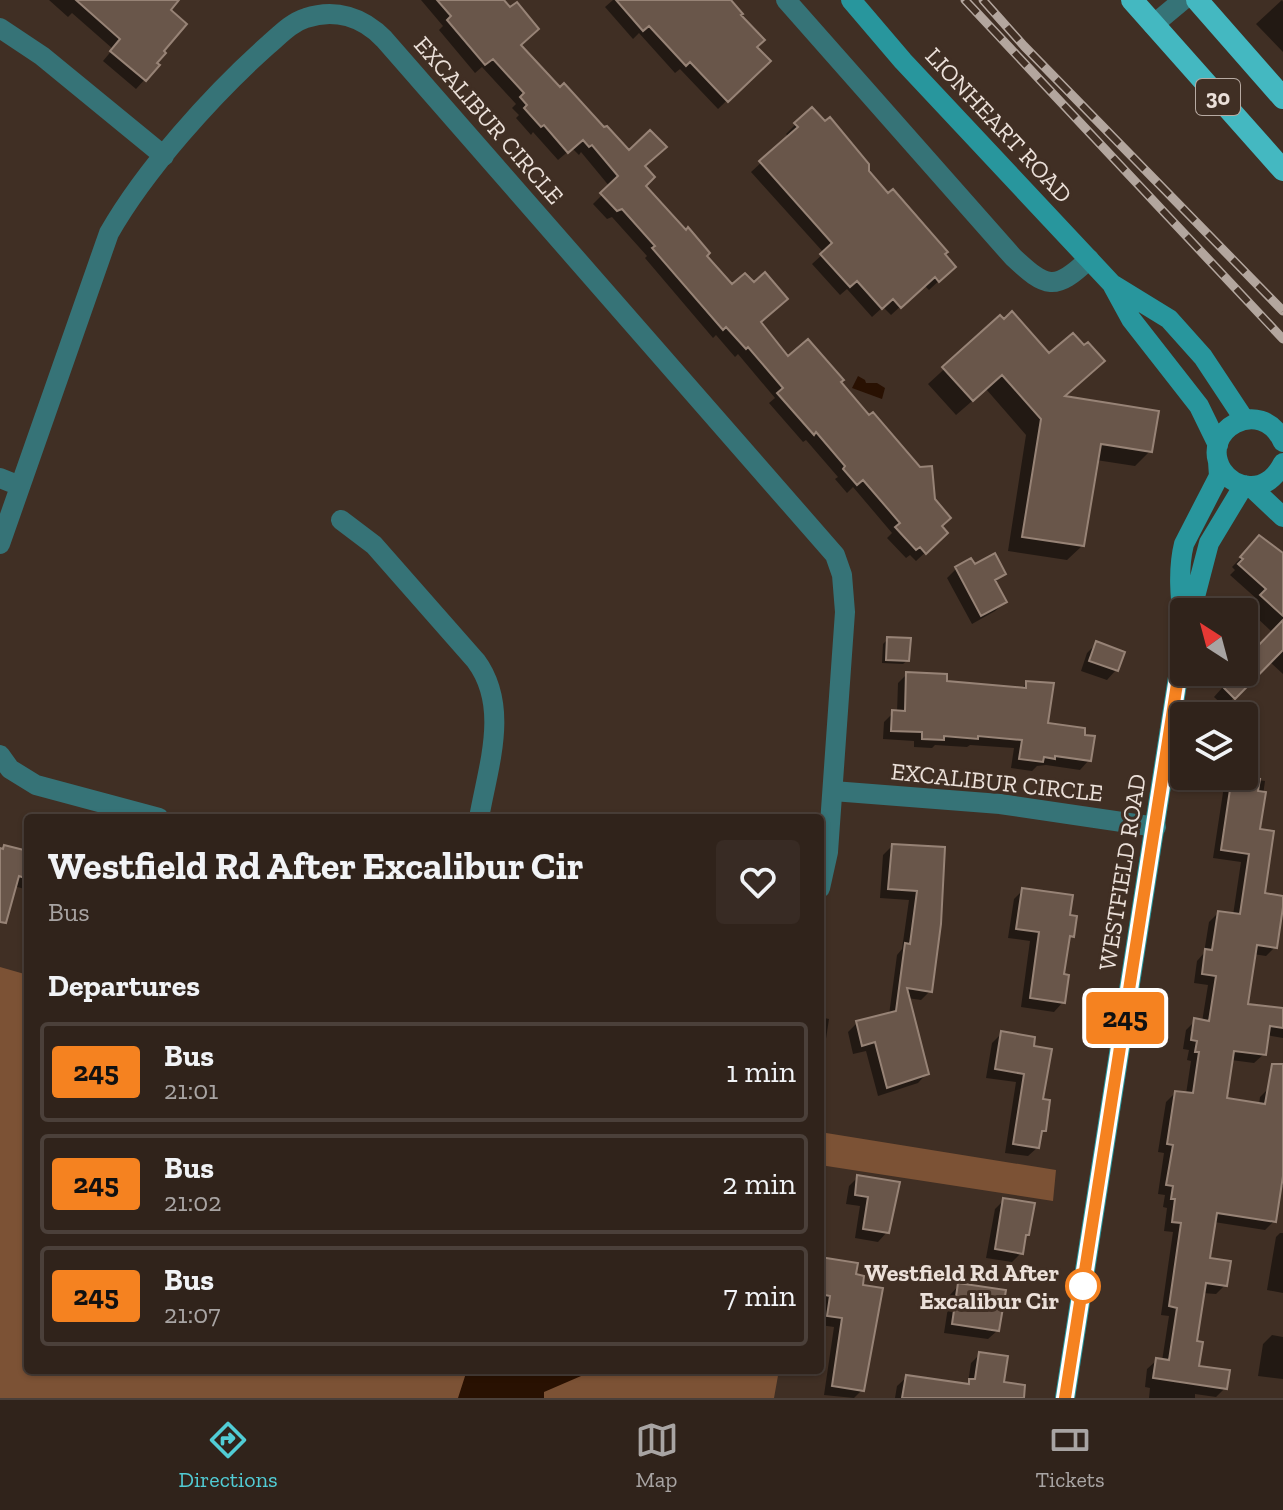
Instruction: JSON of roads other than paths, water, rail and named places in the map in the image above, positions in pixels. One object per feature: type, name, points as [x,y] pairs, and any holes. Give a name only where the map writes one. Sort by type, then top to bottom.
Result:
[{"type":"highway","name":"30","points":[[1132,0],[1283,170]]},
{"type":"highway","name":"30","points":[[1197,0],[1283,98]]},
{"type":"main road","name":"LIONHEART ROAD","points":[[851,0],[903,61],[1112,284],[1131,319],[1199,406],[1224,473],[1247,486],[1283,517]]},
{"type":"main road","name":"LIONHEART ROAD","points":[[1112,284],[1169,319],[1203,357],[1244,419]]},
{"type":"main road","points":[[1181,598],[1181,555],[1219,476],[1218,452],[1227,428],[1244,419],[1254,419],[1273,426],[1283,442]]},
{"type":"main road","points":[[1195,598],[1209,543],[1247,486],[1259,485],[1274,477],[1283,463]]},
{"type":"main road","name":"WESTFIELD ROAD","points":[[1065,1398],[1177,686]]},
{"type":"street","points":[[786,0],[1013,257],[1036,278],[1052,282],[1069,278],[1089,259]]},
{"type":"street","points":[[1153,25],[1183,0]]},
{"type":"street","name":"EXCALIBUR CIRCLE","points":[[0,544],[109,233],[134,194],[234,77],[296,22],[314,16],[341,14],[357,19],[376,31],[835,555],[846,601],[833,791],[824,870]]},
{"type":"street","points":[[0,28],[42,56],[164,156]]},
{"type":"street","points":[[0,478],[20,486]]},
{"type":"street","points":[[341,520],[374,545],[476,661],[489,681],[495,727],[480,814]]},
{"type":"street","points":[[0,755],[10,769],[36,785],[144,814]]},
{"type":"street","name":"EXCALIBUR CIRCLE","points":[[833,791],[1000,804],[1156,827]]},
{"type":"railway","points":[[965,0],[1283,339]]},
{"type":"railway","points":[[983,0],[1024,46],[1283,311]]},
{"type":"place","name":"Westfield Rd After Excalibur Cir","points":[[1083,1286]]}]
